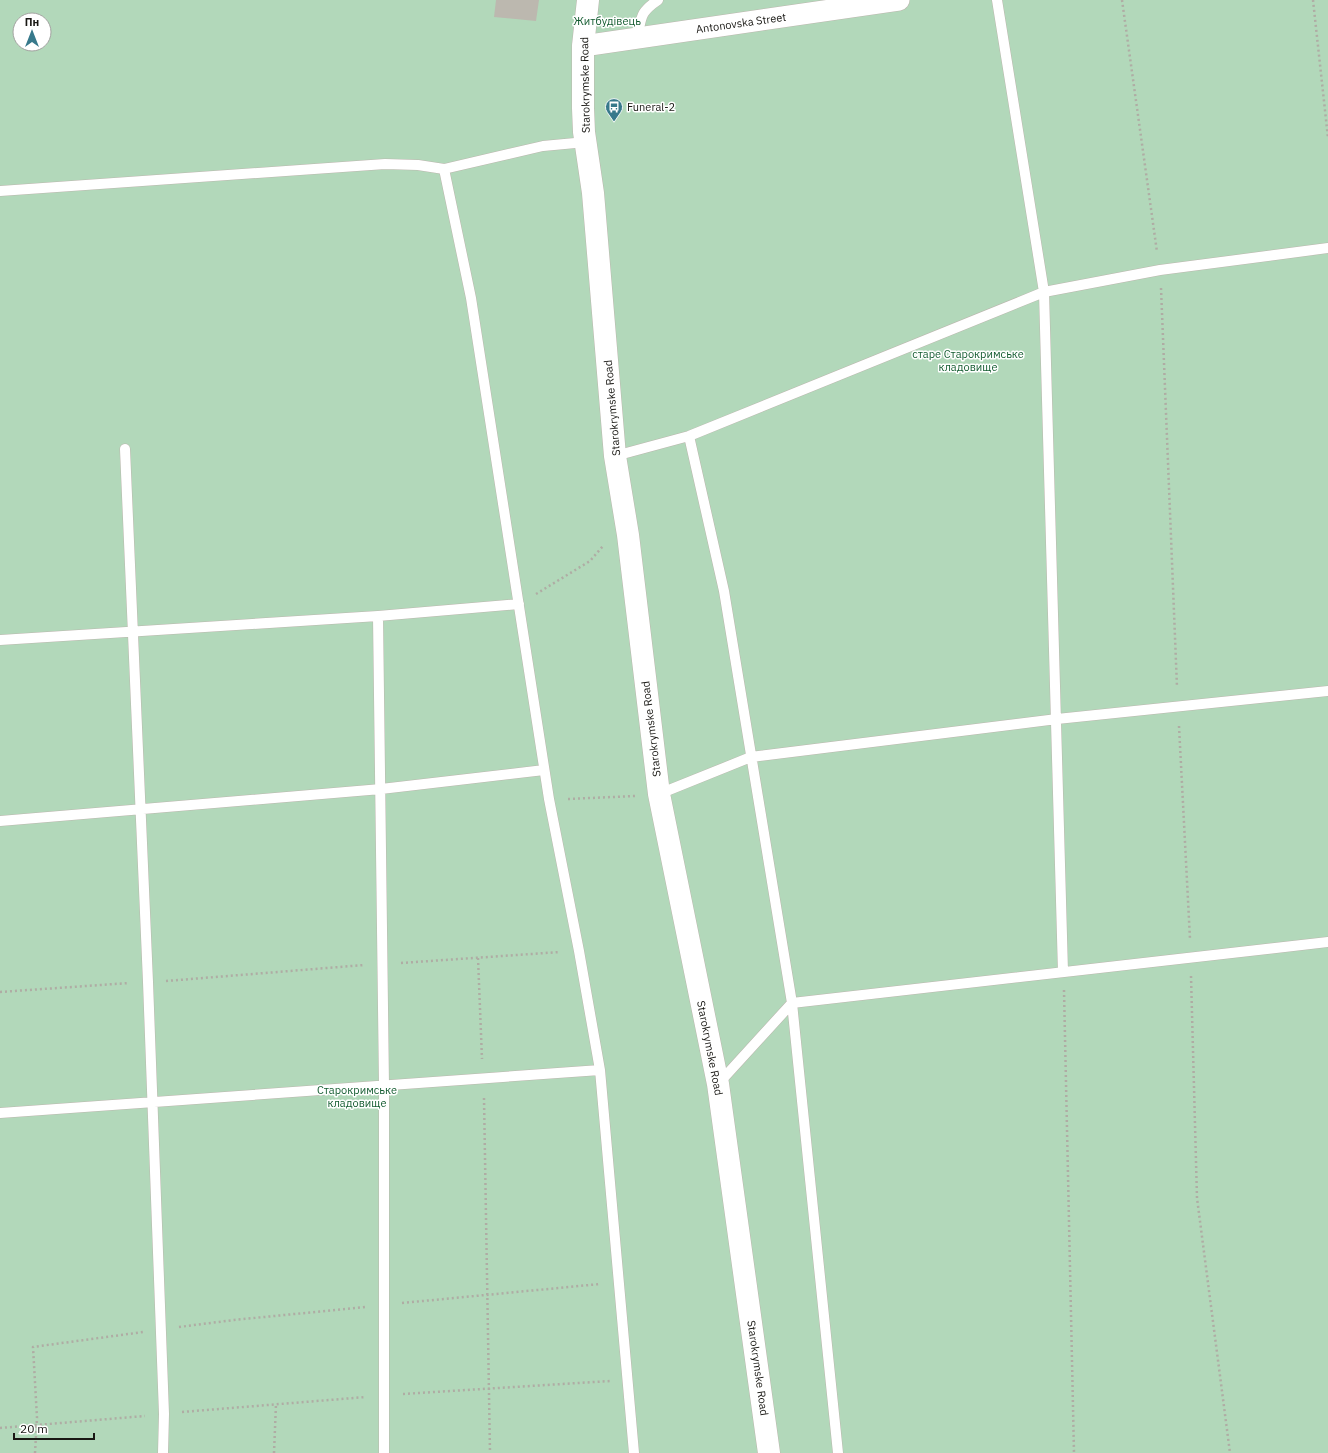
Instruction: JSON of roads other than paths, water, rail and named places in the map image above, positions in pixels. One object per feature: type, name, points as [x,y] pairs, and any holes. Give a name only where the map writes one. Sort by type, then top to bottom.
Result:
[{"type":"street","name":"Starokrymske Road","points":[[588,0],[582,46],[582,108],[593,193],[615,456],[628,535],[659,794],[718,1084],[769,1453]]},
{"type":"street","name":"Antonovska Street","points":[[582,46],[899,0]]},
{"type":"lane","points":[[637,38],[642,14],[646,8],[658,0]]},
{"type":"lane","points":[[997,0],[1044,292],[1063,972]]},
{"type":"lane","points":[[0,191],[385,164],[418,165],[444,169],[543,146],[586,142]]},
{"type":"lane","points":[[444,169],[471,298],[544,770],[600,1070],[634,1453]]},
{"type":"lane","points":[[615,456],[688,436],[1044,292],[1160,270],[1328,248]]},
{"type":"lane","points":[[688,436],[724,591],[792,1003],[838,1453]]},
{"type":"lane","points":[[126,449],[153,1103],[164,1414],[163,1453]]},
{"type":"lane","points":[[0,640],[378,616],[518,604]]},
{"type":"lane","points":[[378,616],[384,1086],[384,1453]]},
{"type":"lane","points":[[659,794],[751,757],[1057,720],[1328,691]]},
{"type":"lane","points":[[0,821],[381,789],[544,770]]},
{"type":"lane","points":[[718,1084],[792,1003],[1328,942]]},
{"type":"lane","points":[[0,1113],[600,1070]]},
{"type":"place","name":"Funeral-2","points":[[614,122]]},
{"type":"park label","name":"Житбудівець","points":[[607,21]]},
{"type":"park label","name":"старе Старокримське кладовище","points":[[968,360]]},
{"type":"park label","name":"Старокримське кладовище","points":[[357,1096]]}]
